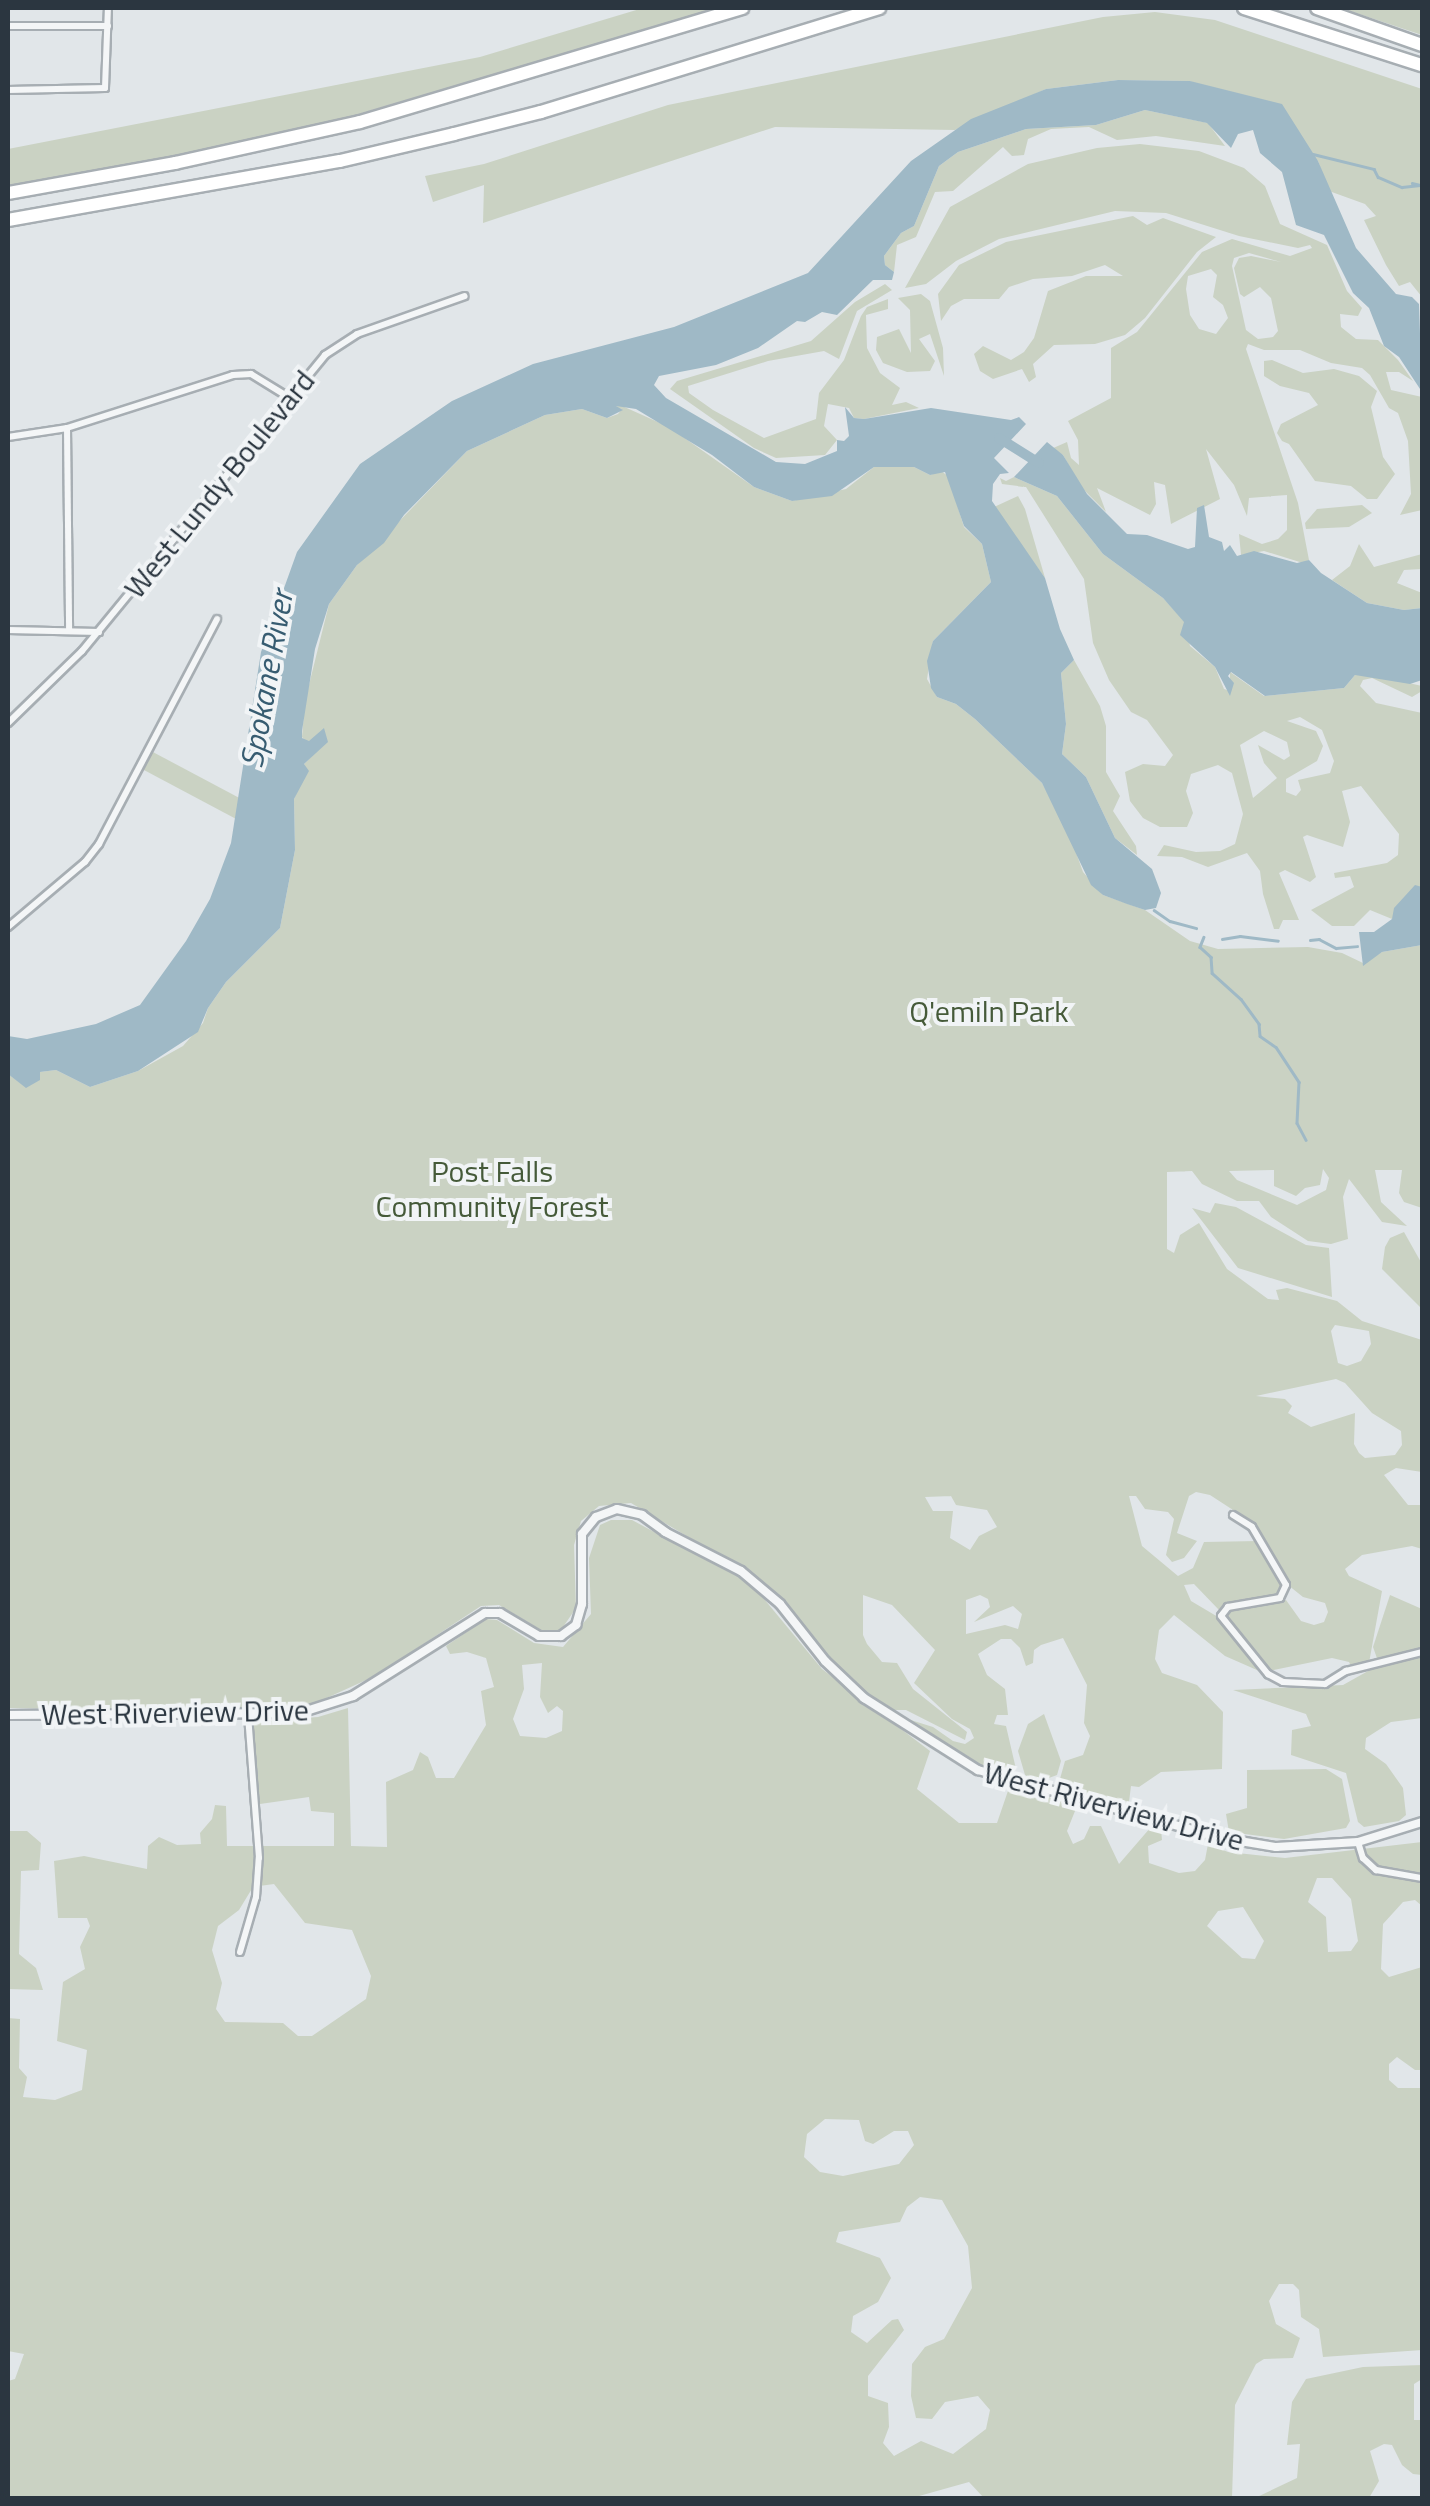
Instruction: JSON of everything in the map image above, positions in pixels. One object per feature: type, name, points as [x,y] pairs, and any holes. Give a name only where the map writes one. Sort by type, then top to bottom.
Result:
[{"type":"highway","points":[[8,193],[325,131],[742,8]]},
{"type":"highway","points":[[8,220],[340,161],[454,134],[541,112],[879,8]]},
{"type":"highway","points":[[1244,8],[1422,67]]},
{"type":"highway","points":[[1318,8],[1422,43]]},
{"type":"street","points":[[8,90],[105,88],[108,8]]},
{"type":"street","points":[[8,26],[108,26]]},
{"type":"street","name":"West Lundy Boulevard","points":[[8,723],[98,632],[339,343],[465,296]]},
{"type":"street","points":[[8,437],[67,428],[233,375],[251,374],[290,398]]},
{"type":"street","points":[[67,428],[69,631]]},
{"type":"street","points":[[8,927],[85,862],[99,844],[217,619]]},
{"type":"street","points":[[8,630],[98,632]]},
{"type":"street","name":"West Riverview Drive","points":[[8,1715],[300,1713],[336,1704],[484,1613],[500,1613],[539,1636],[566,1634],[576,1625],[582,1604],[582,1534],[606,1511],[629,1510],[720,1556],[752,1579],[780,1604],[842,1680],[964,1764],[1252,1844],[1297,1848],[1358,1842],[1422,1822]]},
{"type":"street","points":[[1233,1515],[1252,1527],[1286,1585],[1280,1598],[1228,1607],[1221,1616],[1268,1674],[1283,1682],[1324,1684],[1346,1671],[1422,1652]]},
{"type":"street","points":[[240,1952],[256,1897],[259,1858],[248,1715]]},
{"type":"street","points":[[1358,1842],[1363,1858],[1376,1870],[1422,1878]]},
{"type":"green space","points":[[643,8],[717,8],[338,120],[198,152],[8,185],[8,149],[480,57]]},
{"type":"green space","points":[[1340,8],[1422,8],[1422,35],[1353,12]]},
{"type":"green space","points":[[1155,12],[1215,20],[1422,89],[1422,297],[1410,282],[1399,286],[1386,265],[1364,220],[1376,216],[1365,204],[1329,191],[1318,161],[1190,81],[1118,80],[1046,89],[955,130],[775,127],[483,223],[484,185],[433,202],[425,176],[484,164],[668,105],[1103,17]]},
{"type":"green space","points":[[1145,110],[1208,123],[1225,146],[1156,136],[1117,140],[1089,127],[1051,129],[1028,139],[1024,155],[1012,156],[1003,147],[953,191],[935,192],[916,237],[897,245],[894,272],[885,265],[884,256],[901,233],[914,226],[939,166],[958,152],[1026,129],[1096,125]]},
{"type":"green space","points":[[1140,144],[1199,151],[1244,168],[1265,186],[1280,224],[1327,245],[1347,291],[1362,308],[1358,316],[1340,314],[1341,327],[1356,339],[1378,340],[1398,360],[1413,381],[1399,372],[1386,372],[1391,390],[1422,397],[1422,510],[1400,515],[1411,494],[1408,441],[1398,413],[1389,408],[1370,375],[1362,368],[1331,363],[1300,350],[1264,350],[1248,344],[1246,349],[1298,503],[1309,560],[1303,563],[1264,551],[1241,555],[1239,534],[1262,544],[1278,539],[1287,530],[1287,495],[1249,498],[1247,516],[1234,485],[1206,449],[1220,499],[1171,524],[1165,485],[1154,482],[1156,504],[1150,515],[1097,488],[1106,512],[1082,488],[1063,455],[1051,449],[1067,442],[1071,458],[1079,465],[1078,440],[1068,421],[1111,398],[1111,348],[1137,332],[1202,252],[1232,239],[1290,256],[1312,248],[1239,236],[1166,213],[1115,211],[999,239],[956,261],[926,284],[905,288],[950,207],[1028,164],[1097,148]],"holes":[[[1249,253],[1281,262],[1251,256],[1239,258],[1234,268],[1240,294],[1244,297],[1260,287],[1271,298],[1278,331],[1273,337],[1258,339],[1246,330],[1232,266],[1234,258]],[[1211,269],[1217,275],[1213,297],[1223,305],[1228,318],[1216,334],[1199,329],[1190,315],[1186,289],[1188,276]]]},
{"type":"green space","points":[[1133,216],[1147,225],[1163,218],[1216,237],[1197,252],[1145,318],[1125,335],[1095,344],[1054,345],[1033,364],[1036,377],[1029,382],[1022,369],[993,379],[980,371],[974,354],[983,346],[1011,360],[1024,352],[1034,338],[1048,291],[1086,276],[1123,276],[1105,265],[1072,276],[1033,279],[1009,287],[999,299],[964,299],[951,306],[941,321],[938,294],[959,265],[1006,242]]},
{"type":"green space","points":[[885,284],[892,290],[857,311],[839,359],[824,351],[768,361],[688,386],[689,393],[713,410],[764,438],[816,419],[819,393],[844,360],[861,316],[867,307],[888,299],[888,309],[866,315],[867,348],[880,373],[900,388],[892,405],[906,402],[919,408],[864,419],[854,418],[849,408],[828,404],[824,426],[837,440],[825,455],[776,458],[754,448],[670,389],[677,381],[811,341],[855,302]]},
{"type":"green space","points":[[921,294],[930,301],[943,348],[944,376],[930,334],[919,339],[935,361],[930,371],[907,372],[883,363],[876,350],[877,337],[899,329],[911,353],[910,310],[898,298]]},
{"type":"green space","points":[[1272,360],[1303,373],[1334,369],[1359,376],[1377,391],[1371,407],[1383,457],[1395,474],[1377,499],[1367,499],[1351,486],[1315,481],[1289,444],[1282,441],[1277,433],[1281,424],[1318,405],[1309,393],[1280,386],[1264,376],[1264,361]]},
{"type":"green space","name":"Post Falls Community Forest","points":[[620,405],[669,427],[754,487],[792,501],[846,489],[874,467],[914,467],[930,475],[941,471],[948,476],[964,527],[982,544],[991,582],[933,641],[927,679],[937,697],[956,704],[975,719],[1042,783],[1070,836],[1083,872],[1103,895],[1145,910],[1190,941],[1218,949],[1308,947],[1342,953],[1363,963],[1382,952],[1422,945],[1422,1208],[1404,1202],[1399,1193],[1402,1170],[1375,1170],[1381,1202],[1407,1226],[1382,1222],[1349,1179],[1343,1197],[1348,1239],[1331,1244],[1308,1241],[1271,1217],[1259,1201],[1237,1201],[1202,1184],[1192,1171],[1167,1172],[1167,1249],[1174,1253],[1180,1235],[1199,1223],[1227,1269],[1268,1299],[1279,1300],[1276,1290],[1287,1288],[1337,1301],[1362,1321],[1422,1340],[1422,1472],[1396,1468],[1384,1475],[1408,1505],[1422,1505],[1422,1549],[1412,1546],[1362,1555],[1345,1569],[1349,1576],[1382,1591],[1369,1663],[1352,1668],[1349,1662],[1332,1658],[1269,1671],[1223,1615],[1229,1609],[1286,1600],[1301,1621],[1314,1625],[1324,1622],[1328,1612],[1325,1603],[1303,1597],[1288,1585],[1250,1521],[1210,1495],[1196,1492],[1189,1496],[1177,1533],[1197,1541],[1184,1558],[1172,1562],[1166,1555],[1174,1519],[1168,1512],[1145,1509],[1136,1496],[1129,1496],[1142,1546],[1178,1576],[1193,1568],[1204,1542],[1258,1541],[1285,1585],[1280,1597],[1219,1610],[1194,1584],[1184,1585],[1191,1601],[1218,1617],[1266,1674],[1225,1656],[1174,1615],[1159,1630],[1155,1659],[1162,1673],[1197,1685],[1223,1712],[1222,1769],[1161,1772],[1139,1787],[1131,1786],[1129,1802],[1058,1786],[1065,1761],[1083,1755],[1090,1736],[1084,1723],[1087,1685],[1063,1638],[1034,1650],[1033,1663],[1026,1666],[1020,1648],[1011,1639],[1001,1639],[978,1654],[987,1675],[1005,1689],[1008,1715],[997,1715],[994,1724],[1006,1726],[1016,1769],[1014,1774],[968,1761],[901,1717],[933,1727],[953,1741],[965,1744],[974,1738],[970,1729],[952,1719],[914,1683],[935,1650],[892,1605],[863,1595],[863,1635],[867,1644],[882,1662],[897,1663],[913,1689],[967,1732],[965,1740],[906,1710],[890,1710],[866,1694],[829,1659],[781,1598],[754,1576],[631,1503],[599,1506],[581,1521],[574,1545],[576,1608],[561,1630],[541,1630],[499,1605],[481,1606],[375,1676],[309,1706],[251,1712],[8,1708],[8,1074],[23,1085],[40,1072],[56,1070],[90,1087],[138,1071],[183,1046],[203,1023],[226,982],[280,928],[295,850],[294,799],[306,770],[304,764],[315,753],[302,737],[305,701],[329,604],[357,565],[467,451],[545,415],[582,409],[607,418],[622,409],[615,407]],"holes":[[[1323,1169],[1329,1178],[1326,1190],[1297,1205],[1237,1180],[1229,1171],[1274,1170],[1274,1186],[1296,1196],[1305,1188],[1320,1185]],[[1335,1325],[1369,1331],[1371,1344],[1361,1361],[1347,1366],[1338,1363],[1331,1331]],[[1336,1379],[1345,1383],[1372,1413],[1401,1431],[1402,1445],[1395,1455],[1365,1458],[1354,1444],[1355,1413],[1311,1427],[1288,1413],[1292,1406],[1285,1399],[1256,1396]],[[951,1496],[956,1505],[987,1510],[997,1527],[979,1536],[970,1550],[950,1538],[953,1511],[933,1511],[925,1497]],[[980,1595],[988,1599],[990,1607],[974,1622],[1013,1606],[1022,1614],[1018,1629],[1005,1625],[966,1634],[966,1600]]]},
{"type":"green space","points":[[1014,477],[1057,496],[1103,554],[1163,598],[1185,622],[1190,646],[1215,667],[1224,689],[1230,691],[1230,672],[1264,696],[1344,688],[1355,675],[1369,674],[1422,686],[1422,691],[1412,697],[1372,678],[1363,680],[1360,686],[1376,703],[1422,713],[1422,887],[1409,893],[1392,919],[1370,910],[1354,926],[1332,926],[1311,910],[1354,887],[1350,876],[1335,878],[1334,873],[1387,863],[1398,855],[1399,834],[1361,786],[1342,791],[1350,822],[1343,847],[1303,837],[1316,877],[1310,882],[1285,870],[1279,873],[1299,920],[1283,920],[1279,929],[1274,929],[1260,871],[1247,853],[1208,867],[1182,857],[1157,856],[1164,845],[1196,852],[1220,851],[1235,844],[1243,814],[1232,773],[1218,765],[1191,774],[1186,791],[1193,813],[1187,827],[1160,827],[1143,818],[1130,801],[1125,772],[1143,764],[1165,766],[1173,755],[1147,720],[1131,712],[1109,680],[1093,643],[1084,579],[1026,487],[1002,484],[1000,478],[1006,481]],"holes":[[[1300,717],[1322,730],[1334,761],[1330,773],[1298,780],[1301,790],[1296,796],[1286,792],[1286,779],[1317,761],[1323,746],[1316,731],[1287,721]],[[1264,731],[1287,742],[1290,756],[1284,760],[1258,745],[1264,763],[1277,778],[1253,798],[1240,745]]]},
{"type":"green space","points":[[1018,496],[1025,509],[1045,578],[994,507]]},
{"type":"green space","points":[[1362,505],[1372,513],[1349,527],[1306,529],[1305,523],[1317,509]]},
{"type":"green space","points":[[1359,544],[1374,567],[1422,554],[1422,569],[1404,570],[1397,583],[1422,593],[1422,608],[1404,610],[1367,603],[1332,580],[1350,566]]},
{"type":"green space","points":[[1074,660],[1100,706],[1106,726],[1106,772],[1120,796],[1113,811],[1136,846],[1137,855],[1115,838],[1086,777],[1062,754],[1066,724],[1061,673]]},
{"type":"green space","points":[[151,751],[245,801],[235,818],[142,769]]},
{"type":"green space","points":[[1215,1203],[1236,1207],[1306,1245],[1329,1248],[1332,1297],[1238,1268],[1192,1208],[1210,1213]]},
{"type":"green space","points":[[1404,1232],[1422,1264],[1422,1309],[1382,1269],[1390,1238]]},
{"type":"green space","points":[[611,1520],[632,1520],[697,1555],[727,1565],[750,1582],[822,1669],[930,1751],[917,1789],[959,1823],[997,1823],[1010,1785],[1077,1806],[1067,1831],[1073,1844],[1084,1839],[1090,1826],[1101,1826],[1119,1864],[1151,1827],[1161,1830],[1162,1840],[1148,1846],[1149,1863],[1179,1873],[1195,1871],[1205,1860],[1208,1844],[1228,1852],[1285,1858],[1422,1842],[1422,1906],[1415,1900],[1403,1902],[1383,1924],[1381,1969],[1389,1977],[1422,1967],[1422,2070],[1415,2070],[1397,2057],[1389,2064],[1389,2080],[1398,2088],[1422,2088],[1422,2350],[1323,2357],[1319,2329],[1301,2317],[1299,2290],[1293,2284],[1279,2284],[1269,2301],[1276,2324],[1300,2338],[1293,2358],[1264,2359],[1256,2364],[1235,2405],[1232,2498],[984,2498],[969,2482],[912,2498],[8,2498],[8,2381],[15,2379],[24,2354],[8,2351],[8,2018],[20,2019],[19,2068],[27,2077],[23,2097],[55,2100],[82,2090],[87,2050],[57,2041],[63,1982],[85,1969],[80,1947],[90,1926],[87,1918],[58,1918],[54,1861],[84,1856],[147,1869],[148,1846],[159,1837],[177,1845],[201,1844],[200,1833],[212,1819],[215,1805],[226,1806],[227,1846],[334,1846],[334,1813],[311,1811],[309,1797],[260,1804],[253,1722],[318,1717],[348,1708],[351,1846],[387,1847],[386,1782],[413,1770],[420,1752],[428,1757],[436,1778],[454,1778],[486,1725],[481,1691],[494,1687],[486,1658],[467,1652],[450,1654],[446,1646],[486,1619],[497,1620],[534,1643],[563,1647],[591,1614],[589,1558],[600,1525]],"holes":[[[542,1663],[540,1697],[548,1713],[557,1706],[563,1711],[562,1731],[546,1738],[520,1736],[513,1719],[524,1689],[522,1665]],[[1317,1878],[1332,1878],[1351,1899],[1358,1941],[1351,1951],[1328,1952],[1326,1917],[1308,1902]],[[274,1884],[305,1923],[352,1930],[371,1976],[366,1999],[312,2036],[298,2036],[283,2023],[225,2022],[216,2009],[222,1983],[212,1950],[218,1926],[239,1910],[253,1887]],[[1243,1907],[1264,1941],[1255,1959],[1242,1958],[1207,1926],[1218,1911]],[[825,2119],[859,2120],[865,2141],[873,2144],[894,2131],[908,2131],[914,2145],[899,2164],[843,2176],[820,2172],[804,2157],[807,2134]],[[920,2197],[942,2200],[968,2246],[972,2288],[944,2339],[925,2347],[912,2364],[911,2396],[916,2418],[932,2419],[945,2402],[978,2396],[990,2410],[986,2429],[953,2454],[921,2441],[894,2456],[883,2443],[889,2427],[888,2403],[868,2396],[868,2376],[904,2330],[898,2319],[892,2320],[867,2343],[851,2332],[853,2316],[878,2302],[891,2278],[880,2258],[836,2242],[839,2232],[900,2222],[907,2207]]]},
{"type":"green space","points":[[1390,1595],[1422,1609],[1422,1650],[1378,1661],[1373,1647]]},
{"type":"green space","points":[[1422,1654],[1422,1718],[1391,1722],[1366,1738],[1365,1749],[1386,1764],[1403,1788],[1406,1815],[1399,1821],[1364,1827],[1358,1822],[1346,1773],[1291,1755],[1292,1730],[1311,1726],[1306,1714],[1233,1690],[1343,1685],[1377,1666]]},
{"type":"green space","points":[[1044,1714],[1061,1761],[1057,1775],[1038,1782],[1025,1775],[1018,1751],[1028,1724]]},
{"type":"green space","points":[[1326,1769],[1342,1779],[1350,1821],[1346,1828],[1284,1839],[1229,1832],[1226,1814],[1247,1808],[1247,1770]]},
{"type":"green space","points":[[8,1831],[27,1831],[41,1843],[39,1870],[21,1871],[19,1954],[36,1968],[43,1990],[8,1989]]},
{"type":"green space","points":[[1422,2365],[1422,2379],[1414,2384],[1414,2420],[1422,2420],[1422,2475],[1413,2474],[1402,2465],[1392,2445],[1384,2444],[1370,2451],[1379,2481],[1369,2498],[1255,2498],[1297,2478],[1300,2444],[1287,2445],[1292,2402],[1306,2379],[1363,2367]]},
{"type":"water","name":"Spokane River","points":[[1118,80],[1190,81],[1282,104],[1318,161],[1356,248],[1396,294],[1412,297],[1419,304],[1422,392],[1399,357],[1384,346],[1369,308],[1353,293],[1324,235],[1296,225],[1282,172],[1260,153],[1253,130],[1238,134],[1231,148],[1207,123],[1145,110],[1096,125],[1026,129],[958,152],[939,166],[914,226],[901,233],[884,256],[885,265],[894,272],[892,280],[873,280],[837,315],[822,312],[805,322],[797,321],[758,348],[716,365],[659,376],[654,385],[666,398],[776,462],[805,464],[837,451],[837,440],[844,441],[849,436],[845,407],[854,418],[864,419],[931,408],[1011,420],[1019,417],[1026,424],[994,458],[1009,473],[1000,474],[993,484],[992,501],[1045,578],[1074,660],[1061,673],[1066,724],[1062,754],[1086,777],[1115,838],[1152,869],[1161,893],[1156,908],[1145,910],[1127,904],[1103,895],[1091,885],[1042,783],[975,719],[956,704],[937,697],[931,688],[927,661],[933,641],[991,582],[982,544],[964,526],[945,472],[930,475],[914,467],[874,467],[832,496],[792,501],[754,487],[712,455],[636,409],[616,406],[623,410],[607,418],[582,409],[545,415],[467,451],[404,515],[384,543],[357,565],[329,604],[315,649],[302,731],[302,738],[309,741],[324,728],[328,742],[304,764],[309,771],[294,799],[295,850],[280,928],[226,982],[208,1008],[198,1032],[138,1071],[90,1087],[56,1070],[40,1072],[40,1080],[26,1088],[8,1074],[8,1036],[27,1039],[96,1024],[140,1005],[186,941],[210,899],[231,843],[261,652],[297,552],[360,464],[452,401],[533,364],[674,327],[808,273],[911,161],[971,119],[1046,89]]},
{"type":"water","points":[[1047,442],[1063,455],[1087,494],[1127,534],[1147,535],[1188,549],[1195,547],[1197,508],[1204,505],[1209,537],[1222,542],[1224,551],[1230,545],[1237,556],[1254,551],[1297,563],[1309,560],[1321,573],[1367,603],[1404,610],[1422,608],[1422,680],[1410,684],[1355,675],[1344,688],[1265,696],[1231,672],[1228,676],[1234,683],[1230,696],[1215,667],[1180,635],[1184,622],[1163,598],[1103,554],[1057,496],[1014,477]]},
{"type":"water","points":[[1415,885],[1422,887],[1422,945],[1382,952],[1363,966],[1359,932],[1374,932],[1392,919],[1394,908]]},
{"type":"waterway","points":[[1313,154],[1374,169],[1378,177],[1402,187],[1422,185]]},
{"type":"waterway","points":[[1412,183],[1421,185]]},
{"type":"waterway","points":[[999,438],[1039,463]]},
{"type":"waterway","points":[[1154,910],[1170,921],[1196,928]]},
{"type":"waterway","points":[[1222,939],[1240,936],[1278,941]]},
{"type":"waterway","points":[[1204,937],[1200,947],[1211,957],[1212,973],[1241,999],[1259,1024],[1260,1036],[1276,1047],[1299,1082],[1297,1123],[1306,1140]]},
{"type":"waterway","points":[[1310,940],[1319,939],[1336,948],[1357,946]]},
{"type":"park label","name":"Q'emiln Park","points":[[989,1011]]}]
